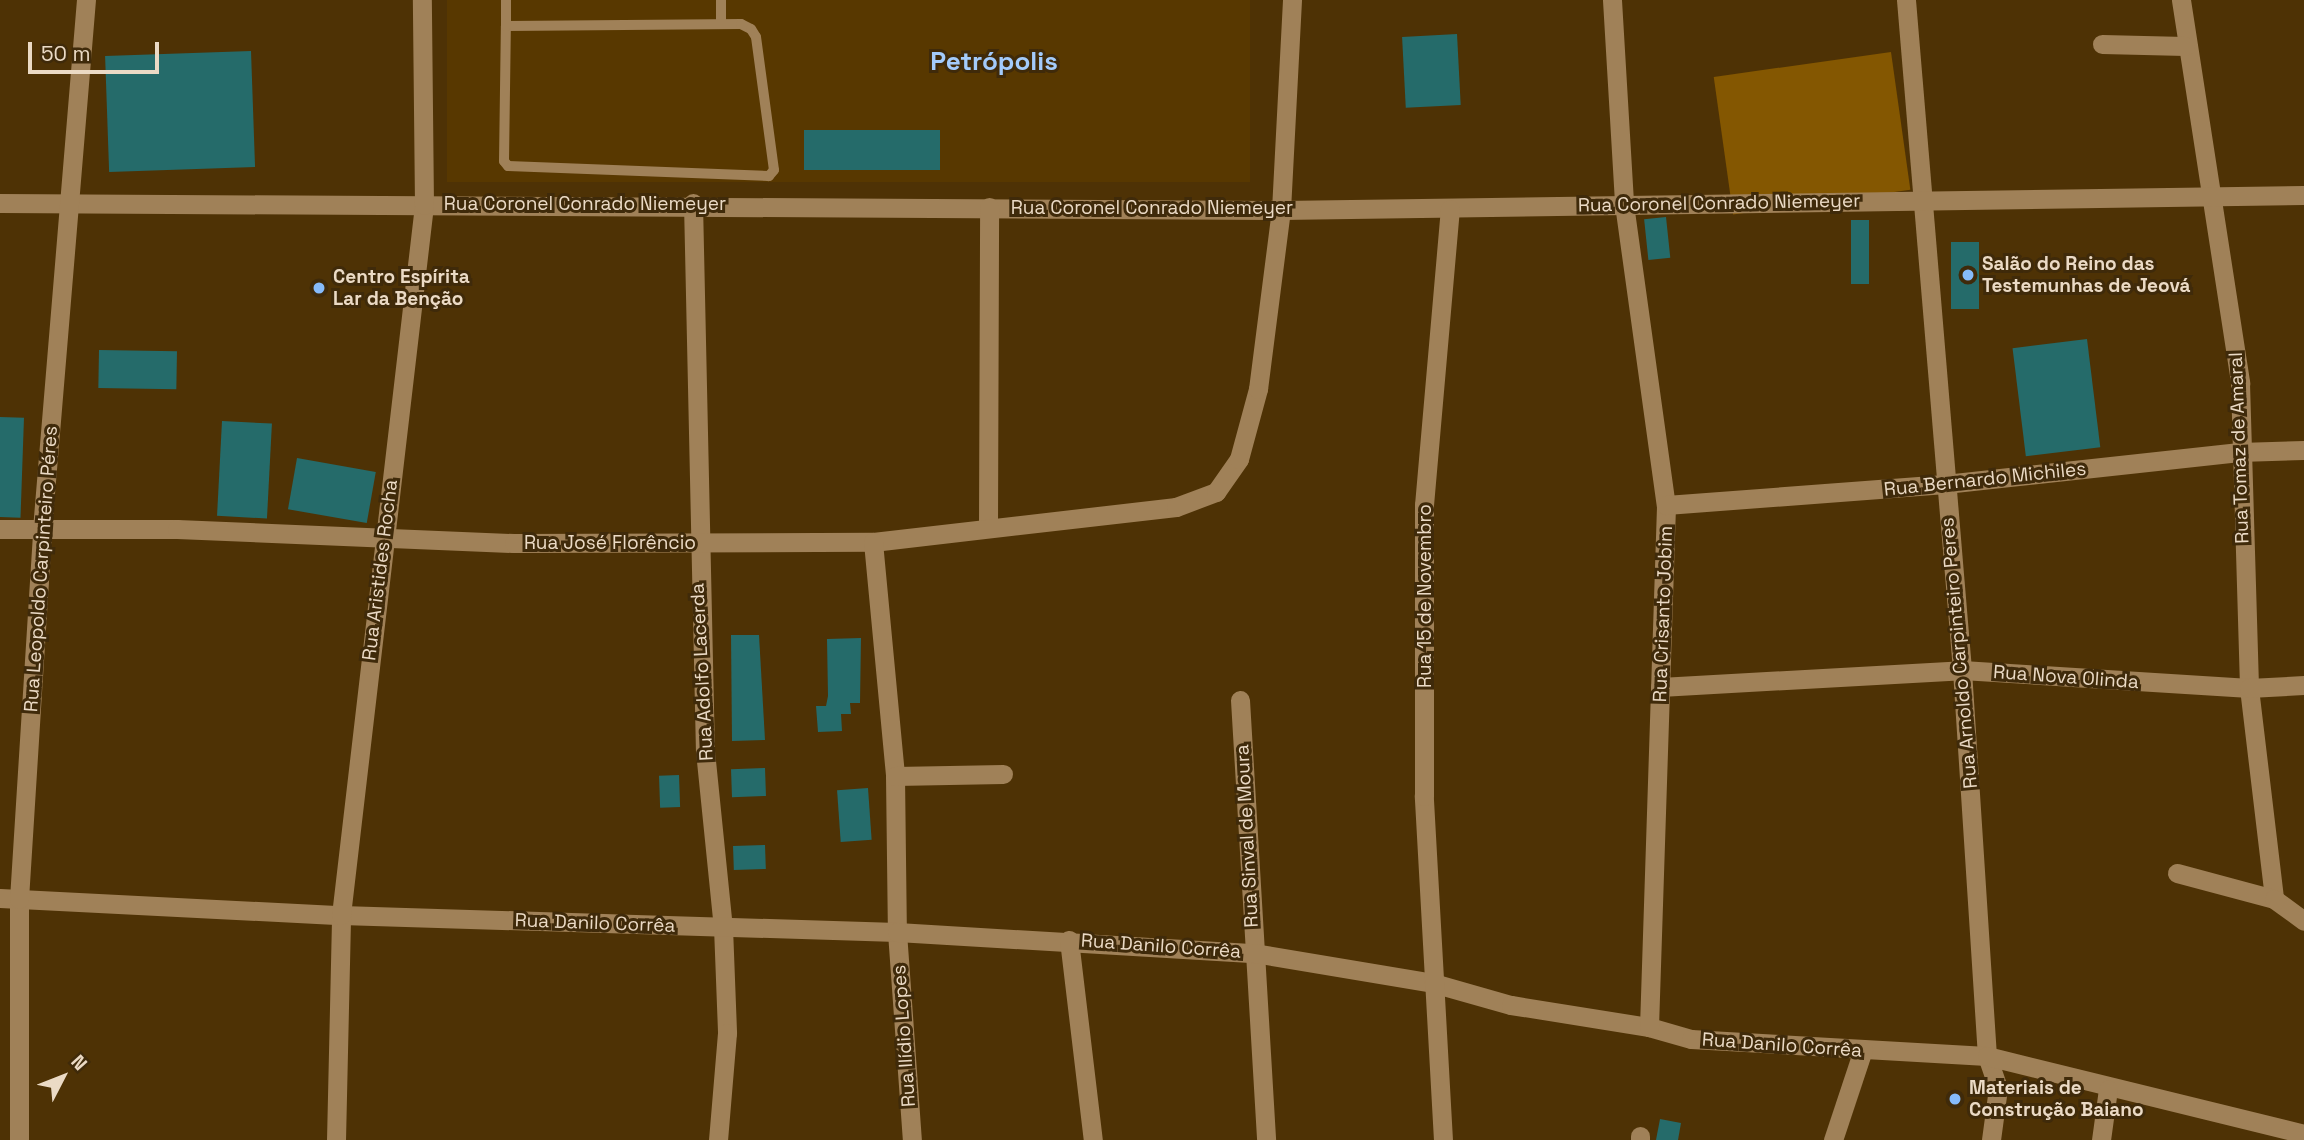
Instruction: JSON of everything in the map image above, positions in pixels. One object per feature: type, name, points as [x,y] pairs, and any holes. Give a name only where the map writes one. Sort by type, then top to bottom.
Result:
[{"type":"street","name":"Rua Leopoldo Carpinteiro Péres","points":[[19,1140],[10,899],[86,0]]},
{"type":"street","name":"Rua Aristides Rocha","points":[[336,1140],[341,915],[382,540],[424,205],[422,0]]},
{"type":"street","points":[[1281,210],[1292,0]]},
{"type":"street","name":"Rua Crisanto Jobim","points":[[1612,0],[1624,204],[1666,505],[1649,1027]]},
{"type":"street","name":"Rua Arnoldo Carpinteiro Peres","points":[[1906,0],[1925,199],[1945,484],[1962,670],[1987,1056],[1998,1088],[1991,1140]]},
{"type":"street","name":"Rua Tomaz de Amaral","points":[[2181,0],[2185,46],[2240,383],[2239,452],[2249,688],[2274,898]]},
{"type":"street","points":[[2102,44],[2185,46]]},
{"type":"street","name":"Rua Coronel Conrado Niemeyer","points":[[0,203],[693,203],[1281,210],[2304,195]]},
{"type":"street","name":"Rua Adolfo Lacerda","points":[[693,203],[697,543],[705,751],[723,926],[727,1033],[718,1140]]},
{"type":"street","points":[[988,528],[989,207]]},
{"type":"street","name":"Rua 15 de Novembro","points":[[1443,1140],[1424,796],[1424,505],[1451,209]]},
{"type":"street","name":"Rua José Florêncio","points":[[0,529],[177,528],[382,540],[873,542],[1176,507],[1216,492],[1239,459],[1258,389],[1281,210]]},
{"type":"street","name":"Rua Bernardo Michiles","points":[[1666,505],[1945,484],[2239,452],[2304,450]]},
{"type":"street","name":"Rua Ilídio Lopes","points":[[873,542],[895,776],[897,932],[912,1140]]},
{"type":"street","name":"Rua Nova Olinda","points":[[1660,687],[1962,670],[2249,688],[2304,685]]},
{"type":"street","name":"Rua Sinval de Moura","points":[[1240,700],[1266,1140]]},
{"type":"street","points":[[895,776],[1003,774]]},
{"type":"street","points":[[2177,873],[2274,898],[2304,921]]},
{"type":"street","name":"Rua Danilo Corrêa","points":[[10,899],[341,915],[897,932],[1069,940],[1254,953],[1433,983],[1511,1005],[1649,1027],[1738,1045],[1987,1056],[2273,1134],[2304,1134]]},
{"type":"street","points":[[1069,940],[1093,1140]]},
{"type":"street","points":[[1833,1140],[1863,1050]]},
{"type":"street","points":[[2101,1140],[2108,1089]]},
{"type":"lane","points":[[506,0],[506,26],[508,166],[769,176],[776,161],[756,37],[741,24],[506,26]]},
{"type":"lane","points":[[720,24],[721,0]]},
{"type":"shaded area","points":[[447,0],[1250,0],[1250,182],[447,182]]},
{"type":"shaded area","points":[[1891,52],[1910,190],[1733,215],[1714,77]]},
{"type":"building","points":[[1457,34],[1461,105],[1406,108],[1402,37]]},
{"type":"building","points":[[251,51],[255,167],[109,172],[105,56]]},
{"type":"building","points":[[804,130],[940,130],[940,170],[804,170]]},
{"type":"building","points":[[1666,217],[1670,258],[1648,260],[1644,219]]},
{"type":"building","points":[[1851,220],[1869,220],[1869,284],[1851,284]]},
{"type":"building","name":"Salão do Reino das Testemunhas de Jeová","points":[[1951,242],[1979,242],[1979,309],[1951,309]]},
{"type":"building","points":[[2087,339],[2100,447],[2026,456],[2013,348]]},
{"type":"building","points":[[99,350],[177,351],[176,389],[98,388]]},
{"type":"building","points":[[0,417],[24,418],[20,518],[0,517]]},
{"type":"building","points":[[222,421],[272,424],[267,518],[217,516]]},
{"type":"building","points":[[297,458],[376,472],[367,523],[288,509]]},
{"type":"building","points":[[731,635],[759,635],[765,740],[732,741]]},
{"type":"building","points":[[861,638],[860,703],[850,703],[851,714],[841,714],[842,731],[818,732],[816,706],[826,706],[828,696],[827,639]]},
{"type":"building","points":[[765,768],[766,796],[732,797],[731,769]]},
{"type":"building","points":[[679,775],[680,807],[660,808],[659,776]]},
{"type":"building","points":[[868,788],[872,840],[841,842],[837,790]]},
{"type":"building","points":[[765,845],[766,869],[734,870],[733,846]]},
{"type":"building","points":[[1660,1119],[1681,1123],[1678,1140],[1656,1140]]},
{"type":"place","name":"Salão do Reino das Testemunhas de Jeová","points":[[1968,275]]},
{"type":"place","name":"Centro Espírita Lar da Benção","points":[[319,288]]},
{"type":"place","name":"Materiais de Construção Baiano","points":[[1955,1099]]},
{"type":"district","name":"Petrópolis","points":[[994,62]]}]
